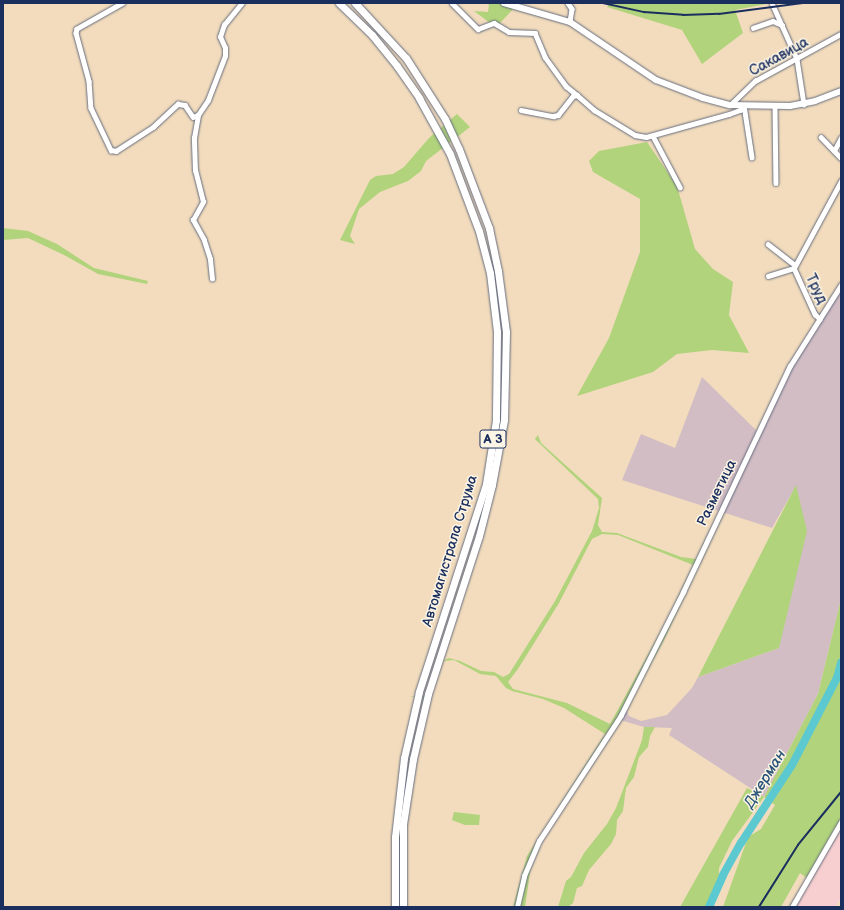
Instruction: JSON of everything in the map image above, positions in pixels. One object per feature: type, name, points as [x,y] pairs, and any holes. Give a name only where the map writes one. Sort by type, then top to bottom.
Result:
[{"type":"highway","name":"Автомагистрала Струма","points":[[339,3],[372,35],[397,66],[419,98],[450,154],[479,231],[490,274],[497,332],[496,420],[486,484],[470,541],[419,692],[403,766],[395,837],[395,907]]},
{"type":"highway","name":"Автомагистрала Струма","points":[[355,3],[406,58],[445,119],[459,149],[489,228],[498,271],[506,332],[504,420],[492,485],[478,536],[428,694],[413,759],[402,846],[403,907]]},
{"type":"main road","points":[[504,3],[570,22],[656,80],[690,95],[730,104],[775,106],[804,104],[841,91]]},
{"type":"street","points":[[123,3],[77,29],[76,33],[89,81],[91,108],[111,150],[116,151],[153,127],[178,104],[185,105],[193,117],[198,115]]},
{"type":"street","points":[[212,279],[210,259],[204,240],[193,220],[203,202],[193,154],[198,115],[208,100],[225,56],[225,48],[220,37],[224,25],[242,3]]},
{"type":"street","points":[[452,3],[478,28],[494,23],[509,32],[535,33],[546,57],[566,86],[594,110],[635,135],[653,136],[729,114],[740,110],[744,105]]},
{"type":"street","points":[[568,3],[572,9],[570,22]]},
{"type":"street","points":[[772,3],[797,60],[804,104]]},
{"type":"street","points":[[768,22],[774,10]]},
{"type":"street","points":[[753,28],[768,22],[779,23],[783,26]]},
{"type":"street","name":"Сакавица","points":[[730,104],[755,82],[797,60],[841,34]]},
{"type":"street","points":[[521,110],[553,116],[558,115],[573,96],[577,95]]},
{"type":"street","points":[[744,105],[752,157]]},
{"type":"street","points":[[775,106],[776,183]]},
{"type":"street","points":[[653,136],[680,187]]},
{"type":"street","points":[[821,137],[841,158]]},
{"type":"street","points":[[834,151],[841,138]]},
{"type":"street","points":[[768,276],[794,266],[841,181]]},
{"type":"street","name":"Труд","points":[[768,244],[794,266],[815,314],[820,319]]},
{"type":"street","name":"Разметица","points":[[517,907],[524,876],[539,841],[621,714],[683,592],[790,366],[841,285]]},
{"type":"street","points":[[792,907],[841,822]]},
{"type":"shaded area","points":[[841,285],[841,599],[818,694],[764,797],[669,735],[672,728],[644,727],[620,720],[626,709],[629,716],[641,721],[667,715],[692,688],[698,677],[779,648],[796,486],[772,528],[622,480],[641,434],[675,448],[702,377],[758,432],[790,366]]},
{"type":"shaded area","points":[[841,822],[841,899],[835,907],[792,907]]},
{"type":"green space","points":[[449,3],[477,28],[490,23],[474,11],[488,12],[489,5],[486,3],[519,3],[498,25],[494,24],[481,32]]},
{"type":"green space","points":[[610,3],[772,3],[735,10],[743,33],[702,64],[682,30],[607,7]]},
{"type":"green space","points":[[457,114],[470,127],[426,161],[421,171],[408,181],[380,192],[359,209],[350,236],[355,244],[340,240],[370,180],[376,176],[393,174],[404,167],[429,138]]},
{"type":"green space","points":[[647,142],[677,186],[695,249],[713,269],[733,282],[729,315],[749,353],[712,350],[677,354],[653,372],[577,396],[609,338],[640,252],[640,199],[593,172],[589,161],[599,151]]},
{"type":"green space","points":[[3,228],[28,231],[57,244],[94,268],[148,281],[147,284],[98,274],[64,255],[28,238],[3,240]]},
{"type":"green space","points":[[538,435],[541,443],[602,498],[598,525],[602,532],[617,533],[681,557],[696,559],[719,511],[724,513],[663,642],[620,720],[545,834],[531,866],[525,907],[513,907],[527,856],[605,734],[564,708],[543,699],[512,691],[506,688],[496,676],[480,674],[454,660],[444,661],[440,664],[425,698],[409,696],[424,696],[438,663],[449,658],[460,661],[481,671],[494,672],[503,677],[509,674],[555,601],[592,531],[599,508],[598,499],[535,439]],"holes":[[[602,534],[618,535],[693,565],[667,620],[610,724],[567,703],[513,689],[508,682],[518,669],[559,603],[592,539]]]},
{"type":"green space","points":[[796,485],[807,531],[779,648],[698,677]]},
{"type":"green space","points":[[841,599],[841,822],[808,879],[800,873],[781,907],[723,907],[748,837],[761,829],[775,805],[764,797],[818,694]]},
{"type":"green space","points":[[644,727],[655,727],[650,736],[648,747],[639,757],[634,777],[626,788],[623,811],[617,820],[616,834],[611,844],[589,870],[582,886],[577,888],[573,903],[568,907],[558,907],[566,881],[571,877],[584,853],[607,824],[616,808],[642,740]]},
{"type":"green space","points":[[747,788],[764,797],[732,841],[719,868],[719,891],[712,907],[680,907]]},
{"type":"green space","points":[[454,812],[480,815],[479,825],[465,825],[452,820]]},
{"type":"waterway","name":"Джерман","points":[[709,907],[723,875],[741,843],[792,765],[837,678],[841,663]]},
{"type":"railway","points":[[603,3],[644,12],[683,15],[719,14],[804,3]]},
{"type":"railway","points":[[759,907],[798,845],[841,792]]}]
